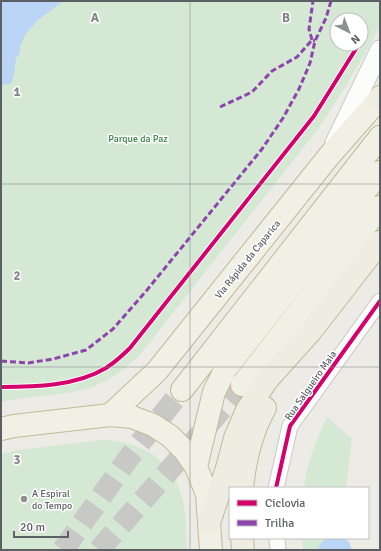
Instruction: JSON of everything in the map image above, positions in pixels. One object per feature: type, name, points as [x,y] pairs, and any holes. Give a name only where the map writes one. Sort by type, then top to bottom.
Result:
[{"type":"highway","name":"Via Rápida da Caparica","points":[[110,415],[157,371],[329,156],[380,98]]},
{"type":"highway","points":[[182,390],[380,137]]},
{"type":"highway","points":[[196,467],[214,392],[225,370],[380,172]]},
{"type":"highway","points":[[242,385],[380,207]]},
{"type":"highway","points":[[209,523],[228,465],[235,438],[247,410],[267,380],[310,331],[380,242]]},
{"type":"highway","points":[[242,487],[244,466],[251,441],[261,415],[310,331]]},
{"type":"highway","points":[[1,429],[14,426],[110,415],[132,417],[153,425],[170,436],[186,451],[196,467],[207,494],[211,550]]},
{"type":"highway","points":[[242,539],[243,550]]},
{"type":"street","points":[[329,156],[380,50]]},
{"type":"street","name":"Rua Salgueiro Maia","points":[[276,487],[290,426],[380,301]]},
{"type":"street","points":[[277,539],[278,550]]},
{"type":"green space","name":"Parque da Paz","points":[[1,1],[380,1],[380,27],[369,46],[369,12],[329,12],[329,52],[366,52],[346,86],[318,129],[139,356],[126,368],[111,378],[87,389],[69,393],[20,398],[1,402]]},
{"type":"green space","points":[[327,417],[352,439],[346,487],[304,487],[312,452]]},
{"type":"green space","points":[[102,440],[118,441],[145,450],[166,466],[180,491],[184,507],[186,518],[187,550],[1,550],[1,454],[18,450]]},
{"type":"green space","points":[[302,539],[326,539],[321,543],[318,550],[303,550]]},
{"type":"water","points":[[1,1],[63,1],[37,21],[25,35],[20,47],[20,53],[16,58],[14,75],[11,84],[1,85]]},
{"type":"water","points":[[326,539],[345,539],[349,542],[352,550],[318,550],[321,543]]},
{"type":"tunnel","points":[[99,550],[242,385]]},
{"type":"tunnel","points":[[63,550],[133,452],[182,390]]},
{"type":"marked path","points":[[312,40],[309,29],[313,1]]},
{"type":"marked path","points":[[1,361],[28,363],[53,359],[86,350],[113,329],[147,290],[262,149],[283,118],[299,89],[310,63],[315,41],[326,18],[331,1]]},
{"type":"marked path","points":[[220,107],[252,92],[272,71],[297,57],[312,40],[315,41]]},
{"type":"cycle path","points":[[1,387],[41,386],[82,379],[106,368],[127,351],[314,116],[354,52]]},
{"type":"cycle path","points":[[276,487],[290,426],[380,301]]},
{"type":"place","name":"A Espiral do Tempo","points":[[24,499]]}]
